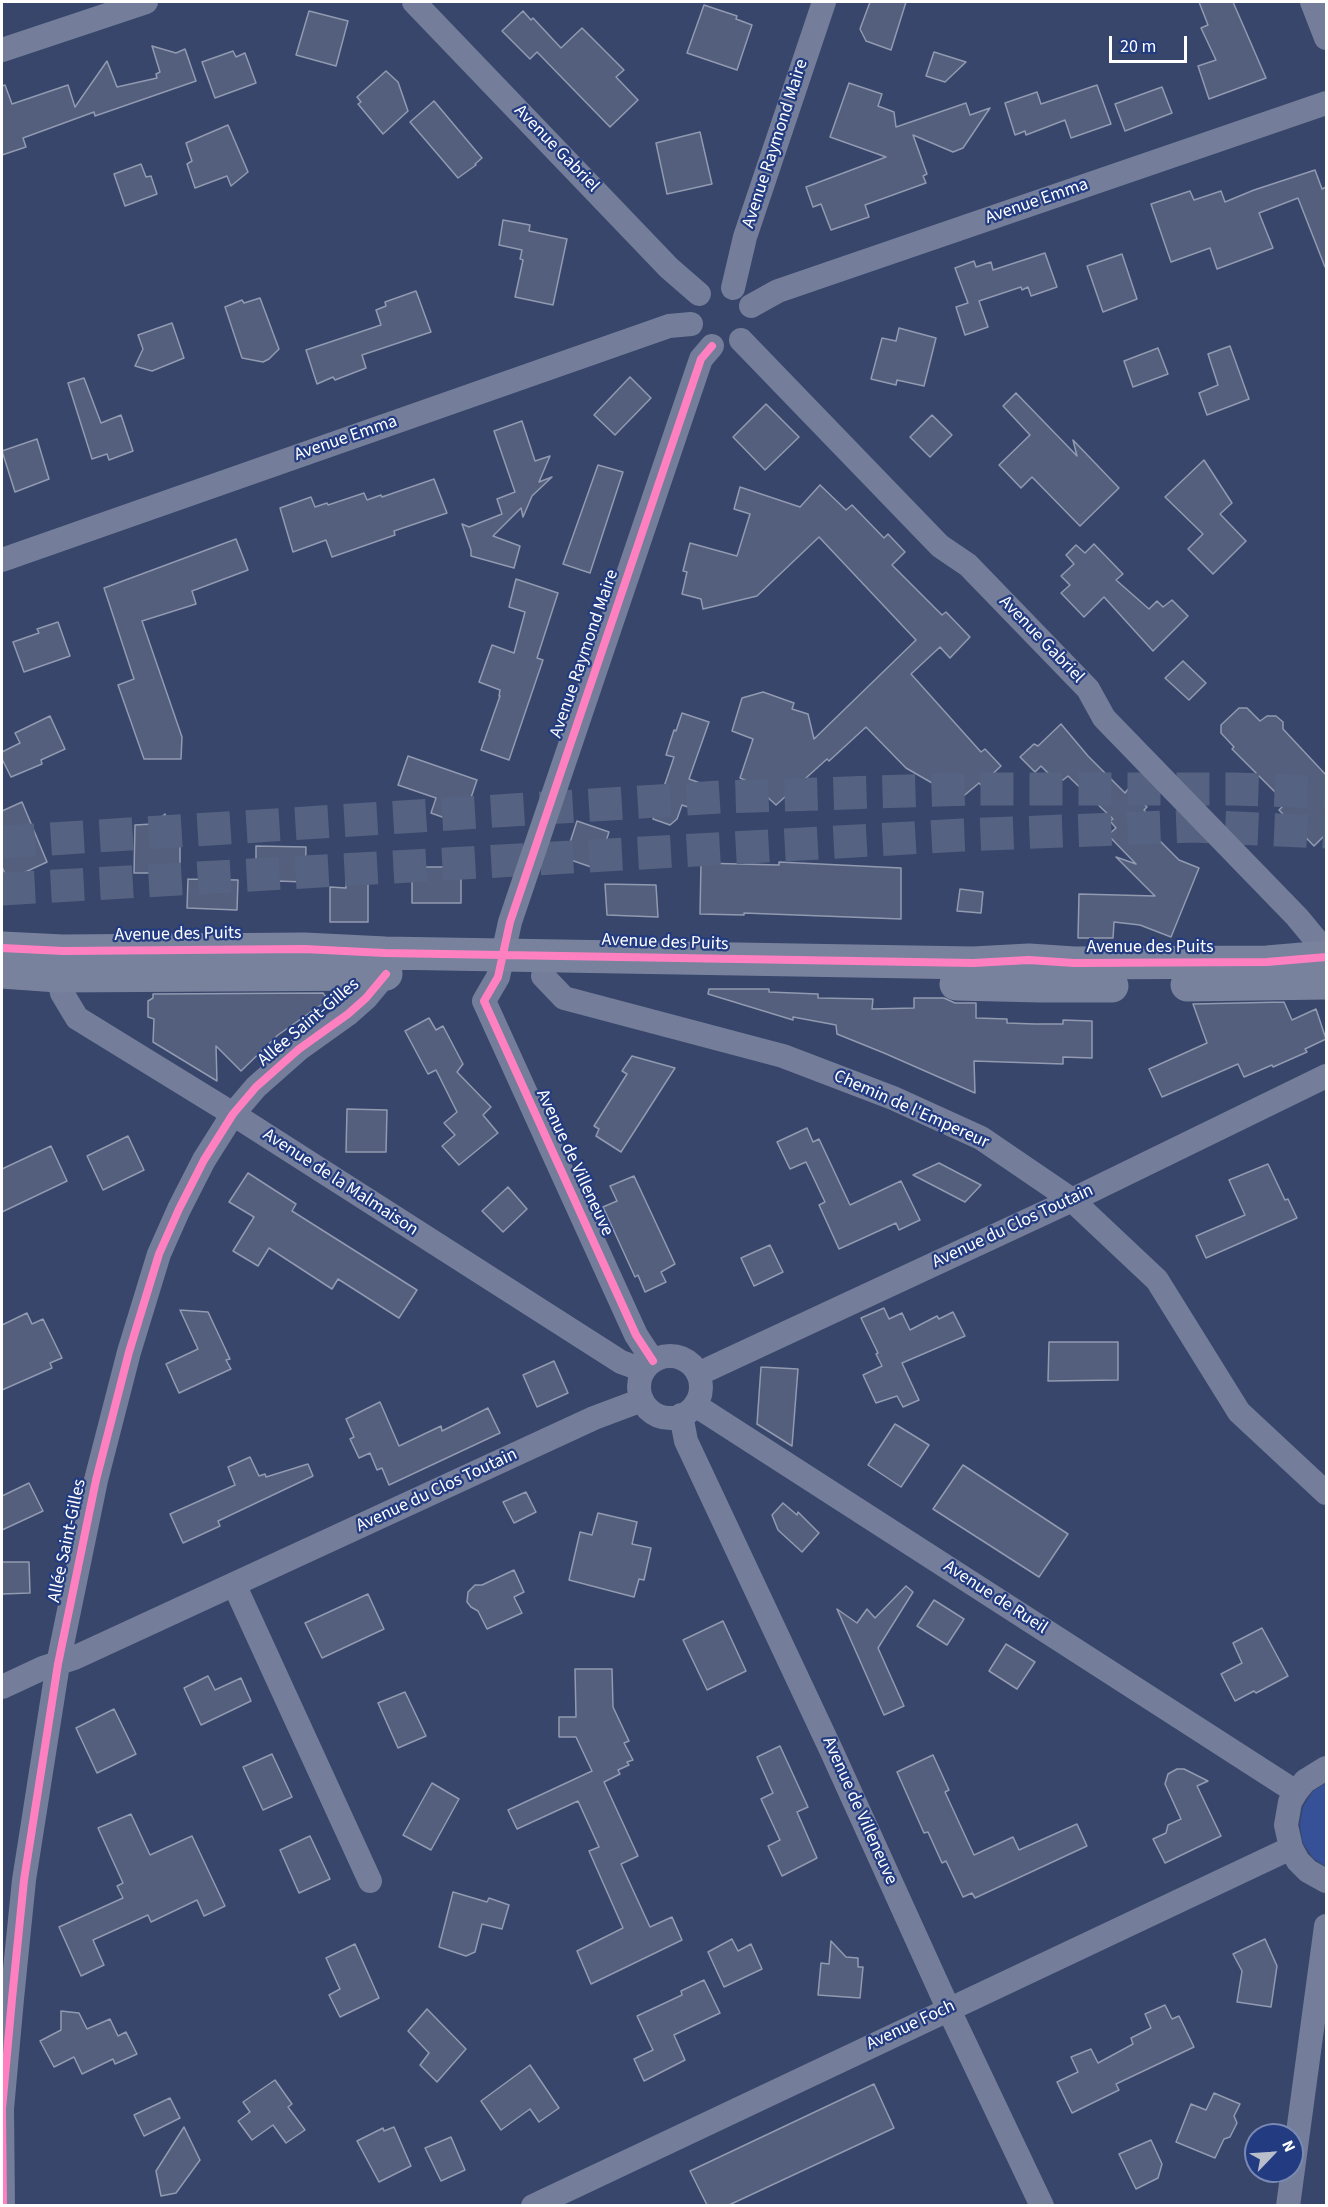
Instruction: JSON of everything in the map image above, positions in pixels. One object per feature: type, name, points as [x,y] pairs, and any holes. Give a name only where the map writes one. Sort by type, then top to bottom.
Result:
[{"type":"street","points":[[2,50],[146,2]]},
{"type":"street","name":"Avenue Gabriel","points":[[414,2],[669,268],[699,294]]},
{"type":"street","name":"Avenue Raymond Maire","points":[[733,288],[745,237],[824,2]]},
{"type":"street","points":[[1312,2],[1326,38]]},
{"type":"street","name":"Avenue Emma","points":[[751,306],[778,291],[1326,103]]},
{"type":"street","points":[[715,286],[733,288],[741,292],[751,306],[751,325],[741,340],[732,345],[712,346],[696,333],[692,324],[693,303],[699,294],[715,286]]},
{"type":"street","name":"Avenue Emma","points":[[2,560],[669,326],[692,324]]},
{"type":"street","name":"Avenue Gabriel","points":[[741,340],[940,546],[968,565],[1088,689],[1104,718],[1297,917],[1326,954]]},
{"type":"street","name":"Avenue Raymond Maire","points":[[501,966],[510,922],[701,359],[712,346]]},
{"type":"street","name":"Avenue des Puits","points":[[2,948],[386,974],[501,966],[973,973],[1040,986],[1326,954]]},
{"type":"street","name":"Avenue des Puits","points":[[2,972],[58,976],[230,962],[304,949],[385,953],[501,966],[543,976],[715,977],[866,984],[973,973]]},
{"type":"street","name":"Avenue de Villeneuve","points":[[501,966],[484,1001],[648,1365]]},
{"type":"street","name":"Allée Saint-Gilles","points":[[3,2205],[2,2109],[14,1975],[24,1880],[58,1664],[96,1480],[129,1352],[159,1254],[204,1160],[233,1114],[256,1086],[298,1050],[348,1014],[366,998],[386,974]]},
{"type":"street","name":"Avenue des Puits","points":[[1160,974],[1326,983]]},
{"type":"street","name":"Avenue de la Malmaison","points":[[58,976],[62,993],[77,1018],[233,1114],[621,1362],[648,1365]]},
{"type":"street","name":"Chemin de l'Empereur","points":[[543,976],[564,998],[783,1056],[893,1098],[981,1138],[1072,1200],[1157,1280],[1239,1412],[1326,1493]]},
{"type":"street","name":"Avenue du Clos Toutain","points":[[698,1374],[1072,1200],[1326,1076]]},
{"type":"street","points":[[677,1357],[692,1365],[698,1374],[699,1394],[688,1410],[669,1417],[659,1416],[648,1409],[642,1400],[639,1387],[648,1365],[659,1358],[677,1357]]},
{"type":"street","name":"Avenue du Clos Toutain","points":[[2,1687],[43,1668],[58,1664],[594,1418],[642,1400]]},
{"type":"street","name":"Avenue de Villeneuve","points":[[688,1410],[687,1441],[948,2008],[1042,2205]]},
{"type":"street","name":"Avenue de Rueil","points":[[688,1410],[1296,1791]]},
{"type":"street","points":[[234,1584],[370,1881]]},
{"type":"street","points":[[1326,1768],[1310,1777],[1296,1791],[1290,1802],[1286,1825],[1291,1848],[1298,1861],[1308,1871],[1326,1881]]},
{"type":"street","name":"Avenue Foch","points":[[533,2205],[1291,1848]]},
{"type":"street","points":[[1288,2205],[1326,1926]]},
{"type":"shaded area","points":[[1326,1783],[1326,1867],[1313,1858],[1303,1843],[1300,1825],[1303,1807],[1313,1791]]},
{"type":"building","points":[[870,2],[906,2],[891,50],[866,41],[860,29]]},
{"type":"building","points":[[1199,2],[1233,2],[1266,78],[1209,99],[1198,66],[1216,60],[1201,28],[1208,25]]},
{"type":"building","points":[[704,5],[737,16],[736,19],[752,25],[737,70],[687,53]]},
{"type":"building","points":[[309,11],[348,21],[336,66],[296,55]]},
{"type":"building","points":[[523,11],[531,20],[533,18],[561,48],[582,28],[624,70],[616,77],[638,100],[610,127],[537,52],[530,59],[502,31]]},
{"type":"building","points":[[152,46],[176,53],[185,49],[196,81],[95,116],[94,112],[23,138],[26,147],[2,155],[2,86],[5,85],[12,104],[68,85],[75,107],[107,61],[117,87],[157,78],[156,74],[160,72]]},
{"type":"building","points":[[233,51],[236,57],[245,53],[256,83],[215,98],[202,62]]},
{"type":"building","points":[[934,52],[966,62],[945,82],[926,76]]},
{"type":"building","points":[[386,71],[398,82],[408,111],[383,134],[358,104],[361,102],[357,97]]},
{"type":"building","points":[[849,83],[882,94],[878,106],[894,112],[896,127],[966,103],[970,115],[990,108],[963,148],[953,152],[913,135],[927,174],[923,176],[926,183],[865,205],[869,217],[831,230],[821,204],[813,207],[806,187],[886,157],[830,137]]},
{"type":"building","points":[[1097,85],[1111,124],[1071,138],[1065,120],[1026,135],[1025,131],[1015,135],[1005,103],[1037,92],[1041,104]]},
{"type":"building","points":[[1162,87],[1172,113],[1125,131],[1115,104]]},
{"type":"building","points":[[434,101],[482,158],[458,178],[410,122]]},
{"type":"building","points":[[228,125],[248,172],[231,186],[227,176],[195,188],[187,164],[192,161],[186,143]]},
{"type":"building","points":[[700,132],[712,184],[667,194],[656,143]]},
{"type":"building","points":[[141,164],[146,177],[151,176],[157,194],[125,206],[114,174]]},
{"type":"building","points":[[1315,170],[1322,189],[1326,187],[1326,267],[1298,198],[1259,213],[1273,248],[1217,269],[1210,248],[1171,262],[1151,204],[1190,191],[1194,200],[1221,191],[1225,202]]},
{"type":"building","points":[[503,220],[530,225],[529,231],[567,239],[553,305],[515,297],[523,260],[520,259],[522,250],[499,245]]},
{"type":"building","points":[[1045,253],[1057,287],[1031,296],[1028,287],[1022,290],[1021,287],[979,301],[988,327],[965,335],[956,307],[968,303],[955,268],[974,261],[976,267],[991,262],[993,270]]},
{"type":"building","points":[[1122,254],[1137,299],[1103,312],[1087,266]]},
{"type":"building","points":[[416,291],[431,332],[362,355],[366,368],[317,384],[306,350],[381,325],[376,310],[386,306],[385,302]]},
{"type":"building","points":[[260,298],[279,349],[263,362],[242,358],[225,307],[242,300],[244,303]]},
{"type":"building","points":[[172,323],[184,358],[152,371],[135,366],[143,349],[138,335]]},
{"type":"building","points":[[899,328],[936,338],[924,386],[897,380],[896,385],[871,379],[882,338],[896,341]]},
{"type":"building","points":[[1230,346],[1249,399],[1207,415],[1199,393],[1218,385],[1208,354]]},
{"type":"building","points":[[1158,348],[1168,374],[1133,387],[1124,361]]},
{"type":"building","points":[[630,377],[651,398],[615,435],[594,415]]},
{"type":"building","points":[[84,378],[101,423],[121,415],[133,451],[109,460],[107,454],[92,459],[68,383]]},
{"type":"building","points":[[1016,393],[1077,456],[1073,440],[1119,488],[1080,526],[1032,477],[1021,488],[999,465],[1030,435],[1003,406]]},
{"type":"building","points":[[766,404],[799,437],[765,470],[733,437]]},
{"type":"building","points":[[932,415],[952,435],[930,457],[910,437]]},
{"type":"building","points":[[522,421],[535,461],[550,456],[539,482],[552,477],[532,496],[523,517],[521,508],[493,536],[520,546],[514,568],[471,556],[462,524],[469,527],[502,514],[497,499],[515,492],[494,431]]},
{"type":"building","points":[[37,439],[49,479],[15,492],[2,451]]},
{"type":"building","points":[[1204,460],[1232,503],[1220,514],[1246,541],[1213,574],[1188,549],[1203,534],[1165,497]]},
{"type":"building","points":[[598,465],[623,472],[590,573],[563,564]]},
{"type":"building","points":[[434,479],[447,513],[394,531],[395,535],[332,557],[326,540],[293,552],[280,508],[311,497],[315,507],[364,493],[367,500]]},
{"type":"building","points":[[820,485],[846,510],[852,505],[884,538],[888,534],[905,552],[892,565],[942,615],[946,612],[970,637],[950,658],[940,647],[911,674],[981,752],[985,749],[1001,766],[981,785],[979,783],[960,799],[906,768],[866,727],[776,805],[752,783],[740,778],[753,739],[732,731],[742,698],[763,692],[794,703],[792,709],[808,714],[814,739],[916,640],[819,537],[757,596],[703,609],[701,599],[682,594],[687,572],[683,571],[690,543],[737,556],[750,514],[734,509],[740,487],[800,507]]},
{"type":"building","points":[[236,539],[248,570],[192,591],[196,604],[142,621],[182,737],[181,759],[144,759],[118,685],[134,679],[104,588]]},
{"type":"building","points":[[1094,544],[1123,574],[1116,580],[1149,609],[1157,601],[1163,607],[1172,600],[1188,616],[1153,651],[1104,597],[1084,617],[1061,593],[1070,585],[1061,576],[1074,564],[1066,555],[1076,545],[1085,553]]},
{"type":"building","points":[[516,579],[558,593],[537,658],[543,660],[509,760],[481,750],[500,696],[500,690],[479,682],[492,645],[514,653],[525,612],[509,607]]},
{"type":"building","points":[[58,622],[70,656],[24,672],[13,642],[39,633],[37,629]]},
{"type":"building","points":[[1183,661],[1206,683],[1189,700],[1165,678]]},
{"type":"building","points":[[1239,708],[1247,708],[1260,721],[1267,716],[1276,716],[1283,722],[1283,729],[1326,775],[1326,834],[1314,846],[1279,810],[1286,803],[1232,749],[1234,747],[1221,733],[1221,725]]},
{"type":"building","points":[[682,713],[709,722],[689,779],[703,784],[694,809],[682,805],[677,819],[670,825],[653,819],[674,757],[666,755]]},
{"type":"building","points":[[50,716],[65,749],[41,760],[42,764],[11,777],[2,759],[2,752],[20,743],[15,733]]},
{"type":"building","points":[[1061,724],[1088,756],[1125,793],[1129,788],[1147,807],[1144,810],[1157,825],[1151,832],[1179,860],[1199,868],[1171,937],[1140,925],[1114,922],[1113,938],[1078,938],[1079,894],[1155,896],[1116,857],[1136,864],[1108,835],[1116,828],[1110,821],[1113,819],[1068,776],[1063,780],[1055,780],[1041,766],[1035,772],[1020,757],[1034,744],[1038,746]]},
{"type":"building","points":[[408,756],[477,780],[462,824],[431,813],[436,798],[398,785]]},
{"type":"building","points":[[22,802],[47,862],[8,880],[2,867],[2,811]]},
{"type":"building","points":[[165,814],[171,829],[171,837],[180,837],[180,873],[134,873],[135,825],[153,824]]},
{"type":"building","points":[[577,821],[609,832],[597,869],[565,858]]},
{"type":"building","points":[[256,846],[306,847],[305,882],[277,881],[277,885],[256,885]]},
{"type":"building","points":[[779,862],[901,868],[901,919],[744,913],[744,915],[700,914],[701,863],[779,865]]},
{"type":"building","points":[[412,867],[461,867],[461,903],[412,903]]},
{"type":"building","points":[[346,877],[368,877],[368,922],[330,922],[330,887],[346,888]]},
{"type":"building","points":[[188,879],[238,880],[237,910],[187,908]]},
{"type":"building","points":[[605,884],[656,885],[658,917],[607,915]]},
{"type":"building","points":[[960,889],[983,892],[981,913],[957,911]]},
{"type":"building","points":[[709,989],[769,989],[769,992],[818,994],[818,998],[873,999],[872,1009],[914,1008],[914,998],[944,998],[955,1003],[976,1003],[976,1018],[1007,1019],[1007,1023],[1063,1024],[1063,1020],[1092,1021],[1092,1058],[1063,1057],[1063,1064],[974,1061],[975,1093],[837,1034],[836,1025],[793,1017],[793,1020],[708,994]]},
{"type":"building","points":[[323,993],[328,1000],[278,1035],[241,1071],[216,1046],[217,1081],[153,1042],[154,1019],[148,1017],[148,1001],[153,998],[153,994]]},
{"type":"building","points":[[1284,1002],[1292,1020],[1316,1009],[1326,1039],[1305,1049],[1307,1052],[1273,1067],[1272,1065],[1244,1077],[1238,1064],[1162,1097],[1149,1069],[1207,1043],[1193,1004]]},
{"type":"building","points":[[429,1018],[436,1030],[443,1026],[463,1064],[457,1072],[491,1107],[483,1115],[498,1133],[459,1165],[442,1146],[455,1135],[444,1123],[457,1112],[436,1070],[428,1074],[405,1031]]},
{"type":"building","points":[[632,1056],[675,1068],[621,1152],[596,1136],[599,1129],[594,1126],[627,1074],[622,1071]]},
{"type":"building","points":[[347,1109],[387,1110],[386,1152],[346,1152]]},
{"type":"building","points":[[807,1128],[813,1142],[819,1139],[850,1205],[901,1181],[920,1220],[899,1230],[896,1223],[839,1249],[819,1205],[825,1202],[806,1162],[790,1169],[777,1142]]},
{"type":"building","points":[[128,1136],[144,1170],[103,1190],[87,1156]]},
{"type":"building","points":[[51,1146],[67,1181],[2,1212],[2,1169]]},
{"type":"building","points":[[939,1163],[981,1185],[965,1202],[913,1175]]},
{"type":"building","points":[[1268,1164],[1285,1200],[1288,1199],[1297,1218],[1206,1258],[1196,1236],[1245,1215],[1229,1180]]},
{"type":"building","points":[[248,1173],[296,1204],[292,1211],[417,1290],[399,1318],[338,1279],[332,1289],[269,1248],[258,1266],[233,1251],[254,1217],[229,1202]]},
{"type":"building","points":[[634,1176],[675,1264],[661,1272],[666,1282],[645,1292],[638,1275],[635,1277],[603,1207],[617,1201],[610,1186]]},
{"type":"building","points":[[508,1187],[527,1209],[503,1232],[482,1211]]},
{"type":"building","points":[[770,1245],[783,1272],[754,1286],[741,1258]]},
{"type":"building","points":[[884,1308],[889,1319],[902,1313],[910,1330],[937,1316],[939,1319],[953,1312],[965,1336],[902,1363],[919,1400],[903,1407],[897,1396],[876,1403],[863,1375],[882,1366],[861,1318]]},
{"type":"building","points":[[180,1310],[208,1312],[230,1359],[226,1360],[231,1369],[179,1393],[166,1364],[198,1349]]},
{"type":"building","points":[[27,1313],[32,1324],[43,1319],[62,1358],[50,1363],[52,1368],[2,1390],[2,1325]]},
{"type":"building","points":[[1049,1342],[1118,1342],[1118,1380],[1048,1381]]},
{"type":"building","points":[[554,1361],[568,1393],[537,1407],[523,1375]]},
{"type":"building","points":[[761,1367],[798,1369],[792,1446],[757,1424]]},
{"type":"building","points":[[380,1402],[399,1446],[441,1426],[442,1431],[488,1408],[500,1433],[389,1485],[382,1468],[377,1470],[370,1453],[359,1458],[350,1439],[354,1437],[346,1419]]},
{"type":"building","points":[[895,1424],[929,1445],[901,1487],[868,1465]]},
{"type":"building","points":[[250,1457],[259,1476],[265,1474],[266,1477],[308,1464],[313,1476],[218,1521],[220,1526],[183,1543],[170,1514],[235,1485],[228,1467]]},
{"type":"building","points":[[963,1465],[1068,1534],[1039,1577],[933,1509]]},
{"type":"building","points":[[29,1483],[43,1511],[2,1530],[2,1496]]},
{"type":"building","points":[[526,1492],[536,1512],[514,1523],[503,1502]]},
{"type":"building","points":[[783,1503],[797,1515],[798,1512],[819,1533],[802,1552],[778,1530],[772,1515]]},
{"type":"building","points":[[598,1513],[637,1522],[632,1544],[651,1548],[644,1580],[639,1579],[634,1597],[569,1580],[580,1532],[592,1535]]},
{"type":"building","points":[[2,1562],[29,1562],[30,1593],[2,1594]]},
{"type":"building","points":[[514,1570],[524,1592],[514,1597],[522,1613],[487,1629],[478,1611],[467,1602],[468,1592],[475,1585],[482,1585]]},
{"type":"building","points":[[906,1586],[913,1592],[878,1648],[904,1706],[884,1715],[837,1609],[857,1623],[867,1609],[875,1618]]},
{"type":"building","points":[[368,1594],[384,1629],[322,1658],[305,1623]]},
{"type":"building","points":[[934,1600],[964,1619],[947,1645],[917,1626]]},
{"type":"building","points":[[723,1621],[746,1671],[707,1690],[683,1640]]},
{"type":"building","points":[[1262,1628],[1288,1676],[1235,1701],[1221,1674],[1242,1663],[1233,1643]]},
{"type":"building","points":[[1006,1644],[1035,1662],[1017,1689],[989,1671]]},
{"type":"building","points":[[575,1669],[612,1669],[613,1707],[629,1741],[624,1743],[633,1760],[627,1762],[629,1765],[618,1770],[620,1774],[604,1782],[638,1856],[621,1864],[650,1927],[672,1917],[682,1940],[591,1984],[577,1951],[623,1928],[589,1851],[599,1847],[578,1801],[517,1829],[508,1810],[592,1771],[576,1737],[559,1737],[559,1717],[576,1717]]},
{"type":"building","points":[[208,1676],[215,1690],[241,1678],[251,1701],[201,1725],[184,1688]]},
{"type":"building","points":[[405,1692],[426,1736],[398,1748],[378,1703]]},
{"type":"building","points":[[114,1709],[136,1754],[97,1773],[76,1728]]},
{"type":"building","points":[[780,1746],[808,1807],[797,1812],[817,1858],[782,1876],[768,1846],[780,1840],[761,1799],[773,1793],[757,1757]]},
{"type":"building","points":[[272,1754],[292,1797],[263,1810],[243,1767]]},
{"type":"building","points":[[933,1755],[949,1790],[945,1792],[974,1855],[1013,1837],[1019,1850],[1077,1824],[1087,1846],[975,1898],[972,1893],[963,1897],[946,1861],[942,1863],[928,1832],[924,1833],[897,1772]]},
{"type":"building","points":[[1177,1769],[1184,1769],[1208,1781],[1197,1786],[1221,1836],[1165,1863],[1153,1839],[1166,1833],[1168,1825],[1181,1819],[1165,1784],[1168,1774]]},
{"type":"building","points":[[432,1783],[459,1799],[431,1850],[403,1835]]},
{"type":"building","points":[[131,1814],[150,1855],[192,1836],[225,1906],[204,1916],[197,1900],[151,1922],[148,1915],[93,1940],[104,1965],[81,1976],[59,1927],[123,1898],[117,1886],[123,1883],[98,1828]]},
{"type":"building","points":[[310,1836],[330,1879],[299,1893],[280,1850]]},
{"type":"building","points":[[453,1892],[487,1902],[489,1898],[509,1905],[502,1929],[482,1924],[475,1952],[466,1956],[439,1947]]},
{"type":"building","points":[[732,1939],[738,1951],[751,1944],[762,1969],[724,1987],[708,1952]]},
{"type":"building","points":[[1265,1939],[1277,1966],[1271,2007],[1237,2002],[1242,1971],[1233,1954]]},
{"type":"building","points":[[831,1941],[846,1957],[858,1958],[858,1967],[863,1967],[860,1998],[818,1995],[821,1963],[829,1964]]},
{"type":"building","points":[[355,1944],[379,1998],[340,2017],[329,1995],[340,1989],[326,1958]]},
{"type":"building","points":[[704,1980],[720,2013],[674,2035],[685,2060],[644,2081],[634,2059],[653,2050],[637,2016],[682,1995],[681,1991]]},
{"type":"building","points":[[1165,2005],[1172,2019],[1179,2016],[1194,2047],[1116,2084],[1119,2090],[1072,2113],[1057,2082],[1078,2072],[1071,2057],[1091,2049],[1098,2063],[1133,2044],[1131,2038],[1151,2028],[1145,2014]]},
{"type":"building","points":[[427,2009],[466,2049],[437,2082],[420,2065],[429,2053],[408,2031]]},
{"type":"building","points":[[61,2011],[79,2013],[87,2029],[110,2019],[118,2036],[126,2032],[137,2054],[115,2064],[113,2059],[82,2074],[74,2057],[54,2067],[40,2041],[61,2030]]},
{"type":"building","points":[[530,2065],[559,2108],[539,2122],[530,2109],[501,2130],[481,2101]]},
{"type":"building","points":[[275,2080],[292,2104],[288,2107],[305,2130],[286,2143],[273,2125],[252,2140],[238,2121],[250,2112],[243,2102]]},
{"type":"building","points":[[874,2084],[894,2128],[729,2205],[707,2205],[690,2171]]},
{"type":"building","points":[[1214,2093],[1240,2104],[1234,2116],[1237,2123],[1230,2137],[1224,2139],[1215,2158],[1176,2142],[1191,2104],[1206,2110]]},
{"type":"building","points":[[170,2098],[180,2118],[144,2136],[134,2115]]},
{"type":"building","points":[[184,2127],[200,2160],[176,2193],[161,2196],[156,2171]]},
{"type":"building","points":[[394,2127],[411,2166],[379,2182],[357,2141],[383,2128],[384,2131]]},
{"type":"building","points":[[451,2137],[465,2170],[441,2181],[425,2148]]},
{"type":"building","points":[[1151,2140],[1162,2164],[1158,2178],[1136,2189],[1119,2154]]},
{"type":"tunnel","points":[[2,842],[721,797],[971,789],[1233,789],[1326,792]]},
{"type":"tunnel","points":[[2,889],[962,835],[1193,826],[1326,832]]},
{"type":"cycle path","points":[[653,1361],[636,1335],[484,1001],[498,977],[510,922],[701,359],[712,346]]},
{"type":"cycle path","points":[[2,948],[63,951],[304,949],[385,953],[973,963],[1029,960],[1074,963],[1267,962],[1326,957]]},
{"type":"cycle path","points":[[3,2206],[2,2109],[24,1880],[58,1664],[96,1480],[129,1352],[159,1254],[204,1160],[233,1114],[256,1087],[299,1049],[348,1014],[366,998],[386,974]]}]
